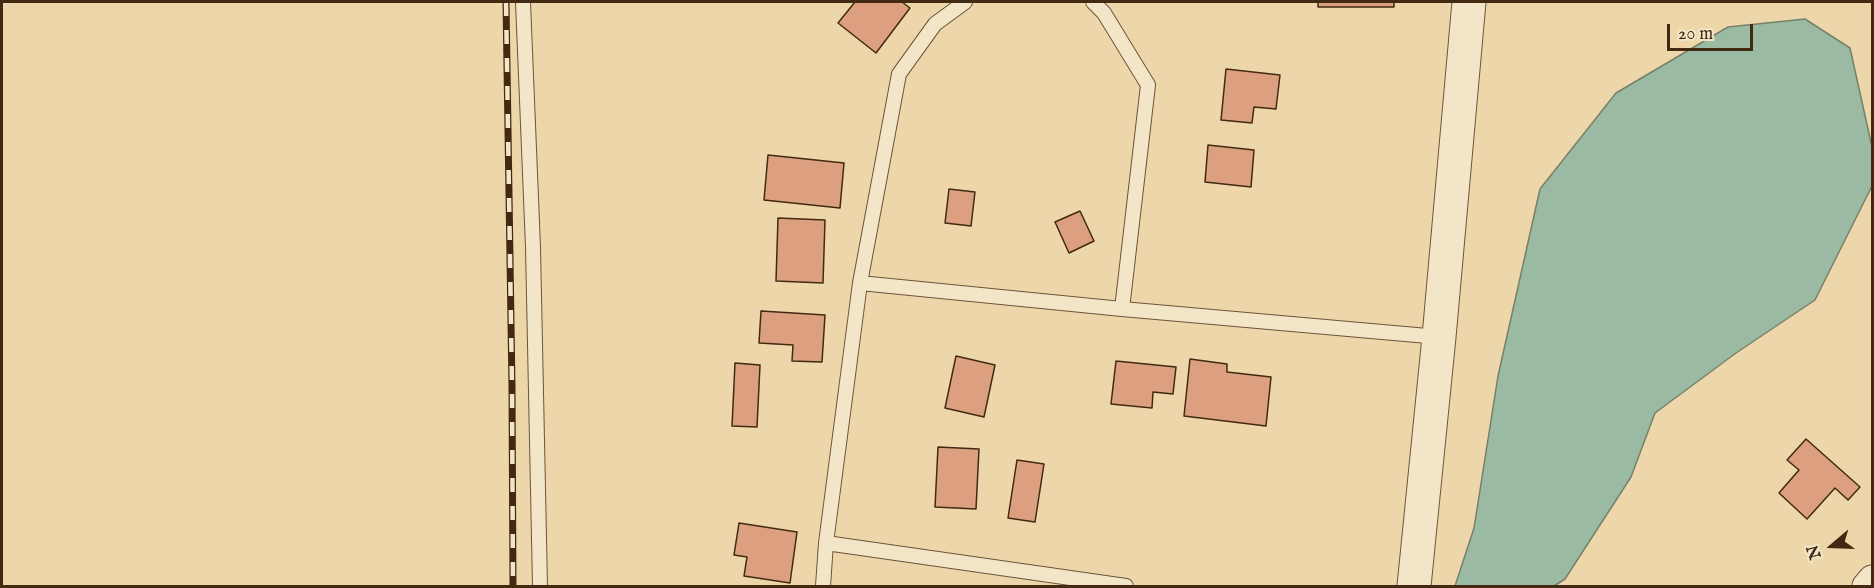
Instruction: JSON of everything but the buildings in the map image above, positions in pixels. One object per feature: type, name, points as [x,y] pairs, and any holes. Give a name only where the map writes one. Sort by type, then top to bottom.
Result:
[{"type":"street","points":[[1414,586],[1469,2]]},
{"type":"street","points":[[1866,586],[1872,579]]},
{"type":"lane","points":[[523,2],[533,247],[540,586]]},
{"type":"lane","points":[[823,586],[826,543],[860,283],[899,74],[935,24],[965,2]]},
{"type":"lane","points":[[1093,2],[1104,13],[1148,85],[1122,309]]},
{"type":"lane","points":[[860,283],[1439,337]]},
{"type":"lane","points":[[826,543],[1126,586]]},
{"type":"shaded area","points":[[1805,19],[1850,48],[1872,147],[1872,186],[1815,300],[1736,353],[1655,413],[1631,477],[1565,579],[1554,586],[1455,586],[1474,528],[1498,376],[1540,189],[1616,93],[1728,27]]},
{"type":"railway","points":[[506,2],[513,586]]}]
